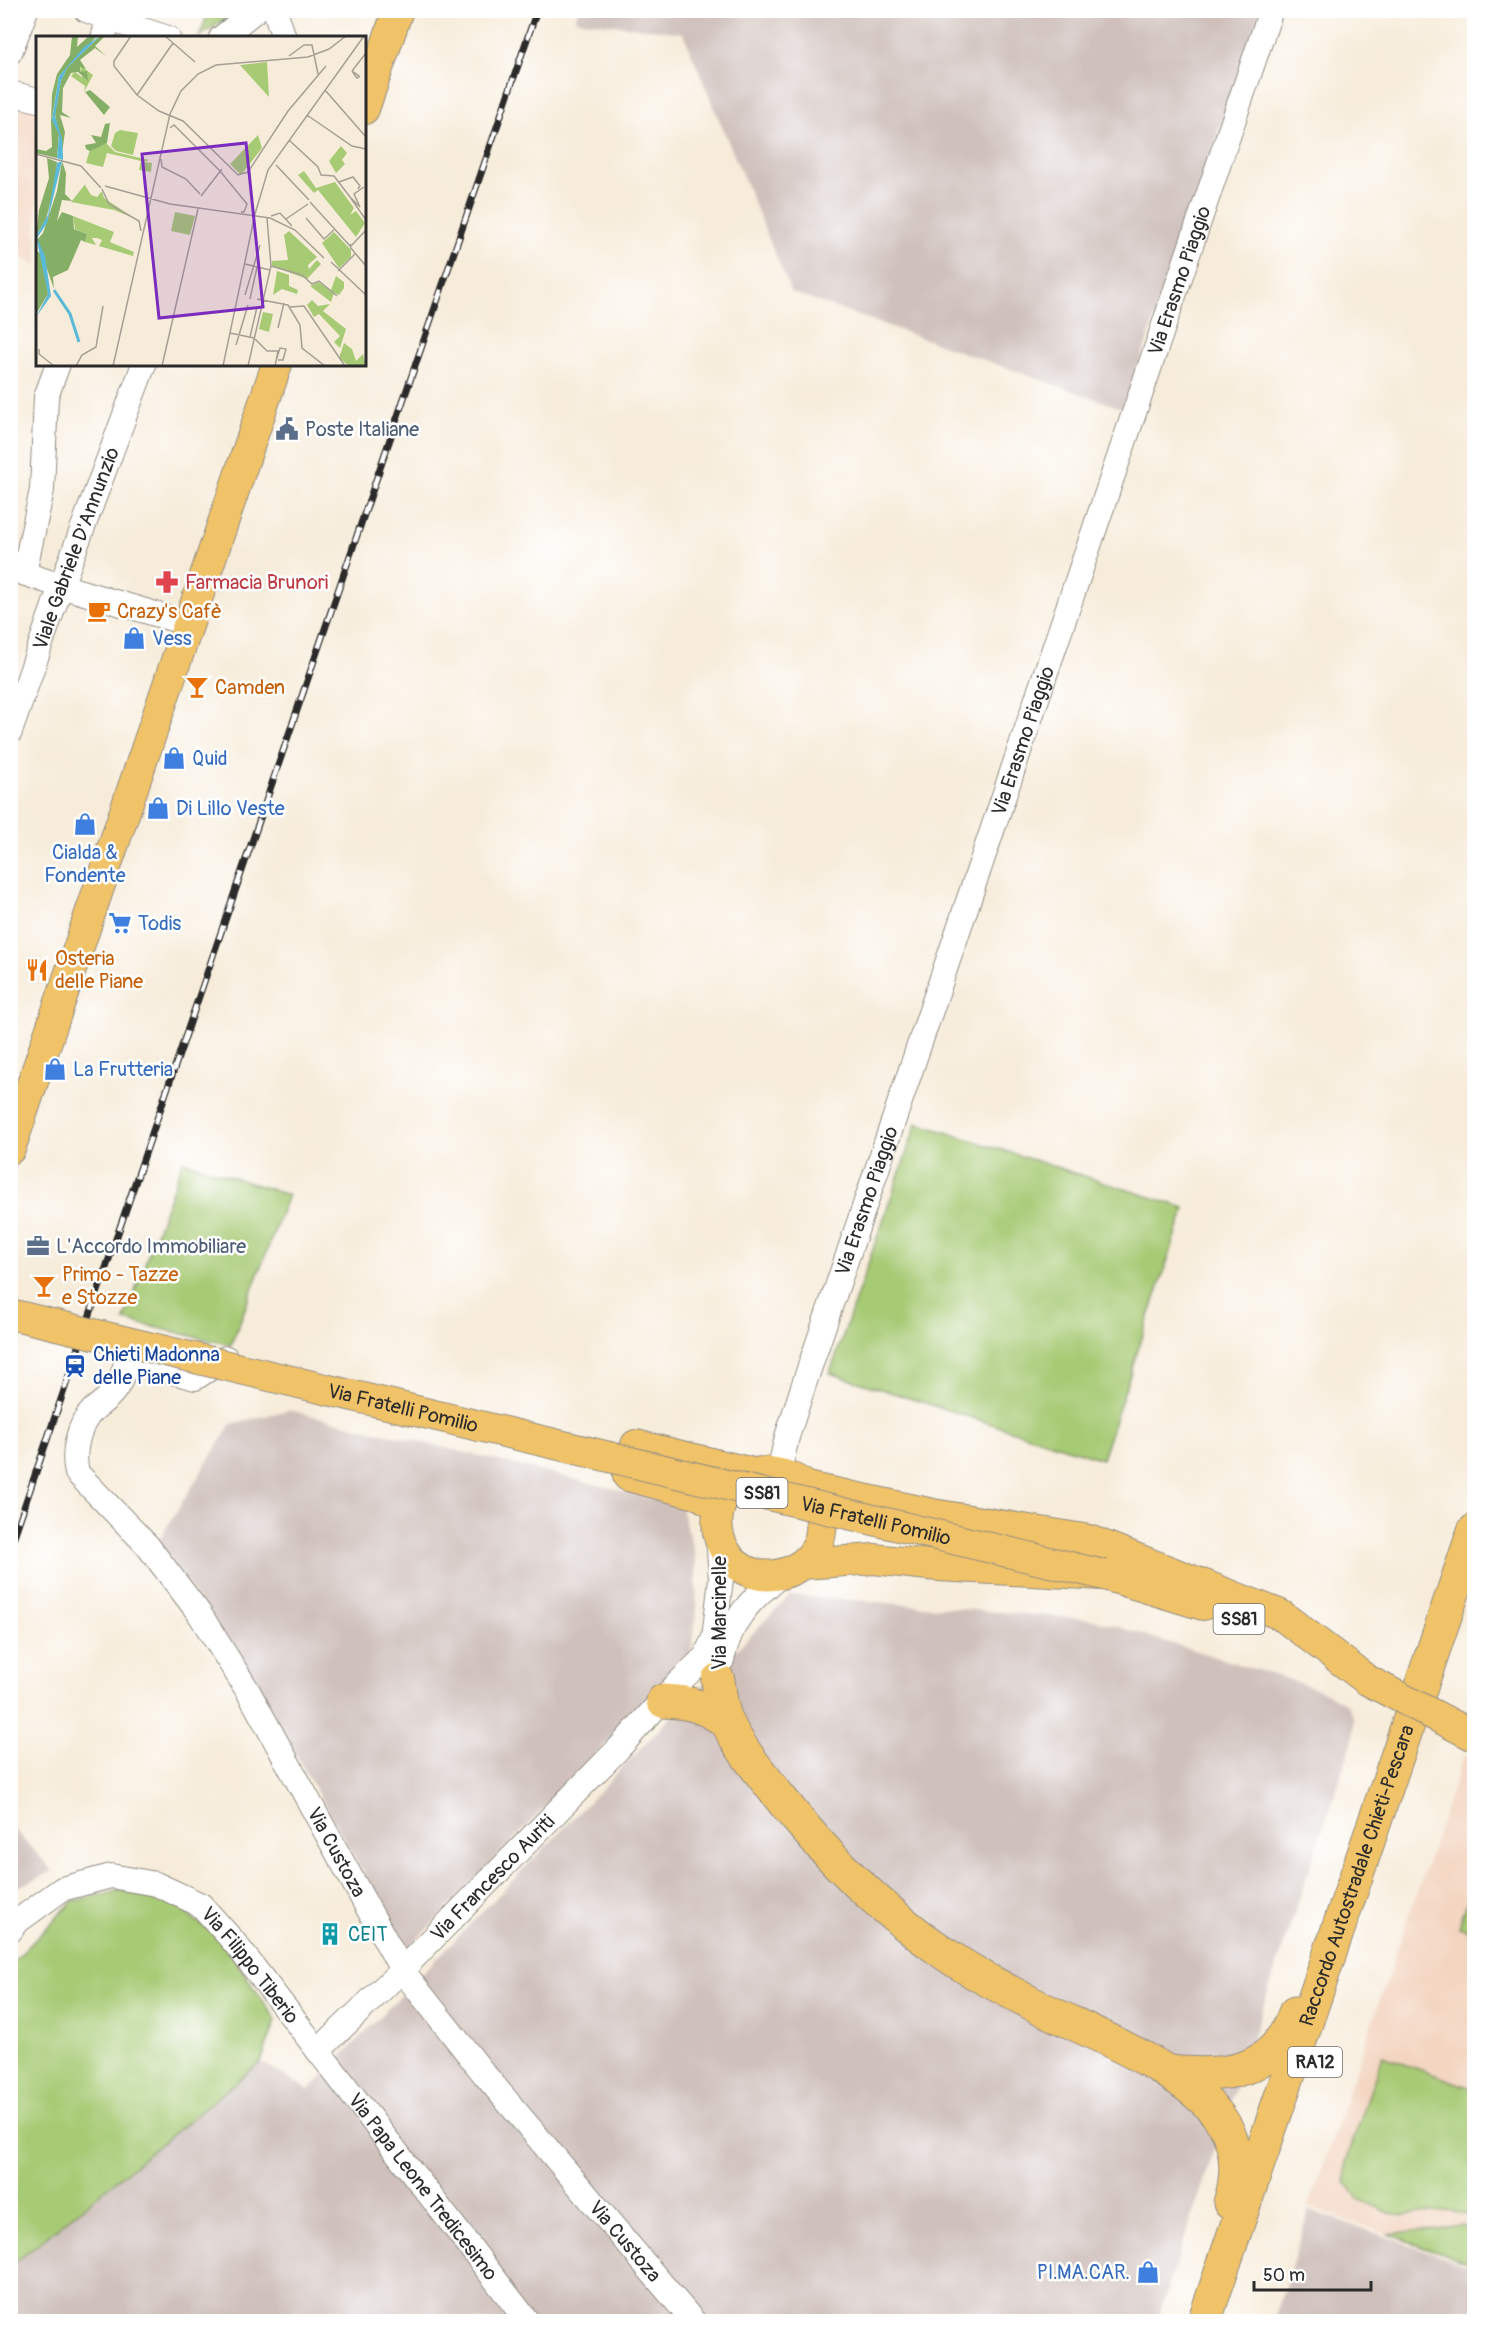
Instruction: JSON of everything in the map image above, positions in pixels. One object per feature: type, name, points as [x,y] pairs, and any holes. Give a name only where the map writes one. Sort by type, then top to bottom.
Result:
[{"type":"highway","name":"Raccordo Autostradale Chieti-Pescara","points":[[1204,2322],[1474,1531]]},
{"type":"highway","name":"Raccordo Autostradale Chieti-Pescara","points":[[1227,2322],[1474,1598]]},
{"type":"highway","points":[[718,1680],[727,1722],[757,1768],[795,1817],[841,1867],[892,1914],[919,1935],[987,1980],[1168,2072],[1216,2112],[1227,2129],[1233,2146],[1236,2181],[1222,2229],[1227,2255]]},
{"type":"highway","points":[[663,1701],[687,1702],[707,1708],[727,1722]]},
{"type":"highway","points":[[1168,2072],[1222,2074],[1256,2062],[1274,2048],[1289,2029],[1303,1992],[1325,1967]]},
{"type":"main road","points":[[366,103],[398,10]]},
{"type":"main road","points":[[10,1149],[276,366]]},
{"type":"main road","name":"Via Fratelli Pomilio","points":[[10,1314],[1104,1575],[1170,1594],[1234,1617],[1298,1646],[1474,1736]]},
{"type":"main road","points":[[419,1412],[476,1407],[758,1475],[794,1477],[807,1487],[817,1501],[822,1527],[814,1551],[793,1569]]},
{"type":"main road","points":[[419,1412],[475,1438],[700,1495],[718,1519]]},
{"type":"main road","points":[[758,1475],[724,1496],[718,1519],[723,1549],[734,1562],[749,1572],[765,1576],[793,1569],[874,1559],[938,1566],[1104,1575]]},
{"type":"main road","points":[[807,1487],[933,1514],[1089,1540],[1281,1615],[1367,1680]]},
{"type":"street","points":[[10,52],[26,10]]},
{"type":"street","points":[[223,36],[255,10]]},
{"type":"street","points":[[275,10],[283,36]]},
{"type":"street","name":"Via Erasmo Piaggio","points":[[758,1475],[787,1437],[1271,10]]},
{"type":"street","points":[[96,18],[161,36]]},
{"type":"street","points":[[10,93],[36,100]]},
{"type":"street","points":[[57,366],[46,397],[42,490],[17,571],[189,624]]},
{"type":"street","name":"Viale Gabriele D'Annunzio","points":[[10,732],[61,586],[143,366]]},
{"type":"street","name":"Via Fratelli Pomilio","points":[[127,1360],[195,1377],[231,1356],[758,1475]]},
{"type":"street","name":"Via Custoza","points":[[127,1360],[115,1389],[82,1424],[74,1460],[77,1473],[147,1545],[199,1613],[248,1691],[402,1970],[485,2076],[694,2322]]},
{"type":"street","name":"Via Marcinelle","points":[[718,1519],[721,1579],[714,1638],[718,1680]]},
{"type":"street","name":"Via Marcinelle","points":[[718,1680],[726,1643],[737,1617],[762,1590],[793,1569]]},
{"type":"street","name":"Via Francesco Auriti","points":[[318,2051],[402,1970],[663,1701],[677,1683],[705,1657],[714,1638]]},
{"type":"street","name":"Via Francesco Auriti","points":[[663,1701],[718,1680]]},
{"type":"street","name":"Via Filippo Tiberio","points":[[10,1931],[18,1921],[62,1889],[111,1876],[156,1884],[201,1905],[234,1942],[318,2051]]},
{"type":"street","name":"Via Papa Leone Tredicesimo","points":[[318,2051],[528,2322]]},
{"type":"shaded area","points":[[578,10],[1260,11],[1124,409],[791,292],[683,33],[575,20]]},
{"type":"shaded area","points":[[11,100],[36,110],[36,264],[11,255]]},
{"type":"shaded area","points":[[289,1410],[680,1505],[695,1555],[697,1608],[691,1656],[407,1950],[256,1685],[158,1541],[231,1424]]},
{"type":"shaded area","points":[[790,1595],[1096,1620],[1316,1688],[1347,1704],[1354,1718],[1353,1740],[1157,2321],[11,2322],[11,2266],[261,2062],[309,2090]]},
{"type":"shaded area","points":[[1464,1755],[1474,1760],[1474,2264],[1309,2207]]},
{"type":"shaded area","points":[[11,1826],[53,1871],[10,1890]]},
{"type":"shaded area","points":[[1309,2210],[1474,2267],[1474,2321],[1274,2321]]},
{"type":"green space","points":[[209,11],[236,11],[200,36]]},
{"type":"green space","points":[[917,1123],[1185,1208],[1102,1459],[830,1373]]},
{"type":"green space","points":[[183,1161],[288,1195],[231,1345],[124,1320]]},
{"type":"green space","points":[[1474,1879],[1474,1932],[1459,1927]]},
{"type":"green space","points":[[122,1890],[178,1906],[223,1942],[276,2020],[261,2062],[11,2266],[11,1964],[73,1901]]},
{"type":"green space","points":[[1382,2056],[1474,2089],[1474,2217],[1447,2210],[1405,2215],[1390,2213],[1358,2199],[1346,2182],[1346,2162]]},
{"type":"green space","points":[[1461,2225],[1474,2230],[1474,2264],[1388,2234]]},
{"type":"railway","points":[[10,1548],[537,10]]},
{"type":"place","name":"Poste Italiane","points":[[287,429]]},
{"type":"place","name":"Farmacia Brunori","points":[[167,582]]},
{"type":"place","name":"Crazy's Cafè","points":[[99,611]]},
{"type":"place","name":"Vess","points":[[134,638]]},
{"type":"place","name":"Camden","points":[[197,687]]},
{"type":"place","name":"Quid","points":[[174,758]]},
{"type":"place","name":"Di Lillo Veste","points":[[158,808]]},
{"type":"place","name":"Cialda & Fondente","points":[[85,824]]},
{"type":"place","name":"Todis","points":[[120,923]]},
{"type":"place","name":"Osteria delle Piane","points":[[37,970]]},
{"type":"place","name":"La Frutteria","points":[[55,1069]]},
{"type":"place","name":"L'Accordo Immobiliare","points":[[38,1246]]},
{"type":"place","name":"Primo - Tazze e Stozze","points":[[44,1286]]},
{"type":"place","name":"Chieti Madonna delle Piane","points":[[75,1366]]},
{"type":"place","name":"CEIT","points":[[330,1934]]},
{"type":"place","name":"PI.MA.CAR.","points":[[1148,2272]]}]
